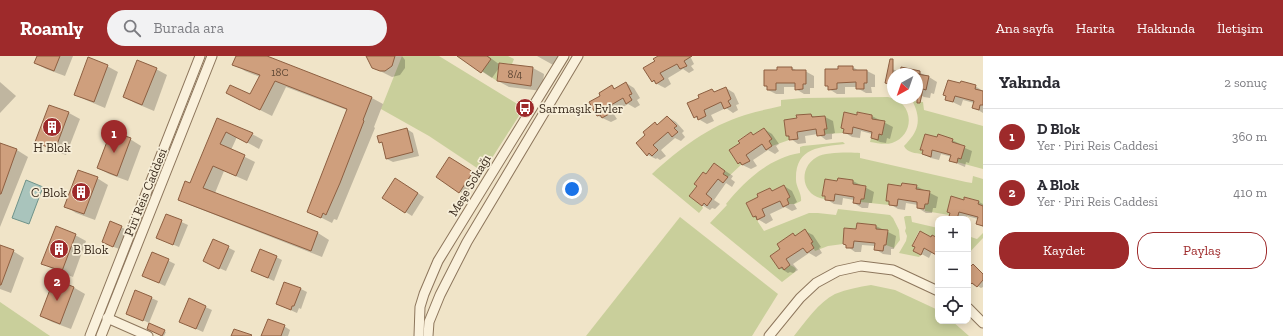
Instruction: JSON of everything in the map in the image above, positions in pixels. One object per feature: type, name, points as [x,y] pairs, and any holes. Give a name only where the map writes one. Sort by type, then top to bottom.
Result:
[{"type":"street","name":"Piri Reis Caddesi","points":[[90,336],[200,56]]},
{"type":"street","name":"Piri Reis Caddesi","points":[[101,336],[212,56]]},
{"type":"street","name":"Meşe Sokağı","points":[[419,336],[420,307],[438,261],[564,56]]},
{"type":"street","points":[[428,336],[429,322],[440,295],[468,242],[578,56]]},
{"type":"street","points":[[769,336],[800,298],[816,283],[838,271],[861,266],[893,270],[935,290]]},
{"type":"street","points":[[971,311],[983,322]]},
{"type":"street","points":[[107,318],[148,336]]},
{"type":"green space","points":[[402,56],[439,56],[524,108],[483,172],[429,136],[381,109]]},
{"type":"green space","points":[[487,56],[508,56],[514,59],[512,64],[499,63],[497,81],[482,71],[491,59]]},
{"type":"green space","points":[[887,97],[887,104],[903,105],[909,118],[908,126],[900,139],[889,144],[870,142],[871,138],[878,139],[879,134],[882,134],[885,123],[872,119],[872,115],[858,112],[857,115],[844,112],[841,128],[844,129],[843,133],[824,134],[824,129],[827,129],[825,116],[812,117],[811,114],[796,115],[797,118],[784,120],[786,136],[789,136],[789,140],[772,146],[769,141],[772,139],[764,128],[753,135],[751,132],[738,140],[740,143],[729,150],[738,164],[740,162],[742,164],[728,177],[723,174],[725,171],[714,163],[706,174],[703,172],[694,184],[697,186],[689,196],[702,206],[703,208],[699,213],[652,174],[684,147],[719,125],[758,111],[781,106],[781,100],[803,98]]},
{"type":"green space","points":[[923,102],[924,110],[983,126],[983,169],[957,162],[958,158],[961,159],[965,146],[952,142],[952,139],[938,135],[937,137],[925,134],[920,149],[923,150],[922,154],[907,150],[904,146],[913,136],[917,126],[918,121],[914,104],[923,104]]},
{"type":"green space","points":[[843,142],[845,144],[818,148],[804,155],[797,169],[796,180],[801,201],[795,204],[789,204],[787,199],[790,197],[784,185],[772,191],[770,188],[757,194],[758,197],[746,203],[753,217],[756,216],[764,231],[809,213],[836,215],[838,209],[890,215],[899,230],[900,240],[894,248],[886,245],[888,230],[876,229],[876,225],[857,223],[856,229],[844,228],[843,244],[828,246],[815,251],[811,243],[813,241],[805,230],[795,236],[793,233],[777,244],[780,249],[770,256],[779,269],[782,267],[784,269],[790,265],[796,269],[795,272],[782,282],[710,223],[741,187],[768,165],[800,153],[800,147],[803,146]]},
{"type":"green space","points":[[831,153],[860,153],[860,158],[966,182],[972,183],[973,176],[983,179],[983,206],[978,204],[979,201],[965,197],[964,200],[951,196],[947,212],[950,213],[949,215],[925,211],[925,204],[928,204],[930,191],[916,189],[917,185],[902,183],[889,201],[889,205],[861,202],[861,199],[864,199],[866,186],[853,184],[853,180],[838,178],[837,181],[825,180],[822,195],[825,196],[825,199],[817,197],[807,188],[805,175],[807,168],[817,157]]},
{"type":"green space","points":[[911,216],[912,222],[935,227],[935,236],[933,235],[931,237],[919,231],[912,245],[915,247],[913,251],[921,255],[919,257],[899,253],[906,241],[907,236],[904,217]]},
{"type":"green space","points":[[680,217],[778,294],[752,336],[586,336]]},
{"type":"green space","points":[[983,233],[983,238],[971,251],[971,237],[977,239]]},
{"type":"green space","points":[[871,285],[895,290],[935,309],[935,324],[955,324],[969,336],[794,336],[823,302],[835,294],[858,287]]},
{"type":"green space","points":[[0,302],[50,336],[0,336]]},
{"type":"water","points":[[26,180],[43,187],[29,224],[12,218]]},
{"type":"building","points":[[37,56],[60,56],[54,71],[34,63]]},
{"type":"building","points":[[236,56],[267,56],[372,97],[340,183],[326,215],[323,213],[321,218],[307,212],[347,109],[275,81],[260,110],[226,93],[230,85],[250,94],[260,75],[232,65]]},
{"type":"building","points":[[366,56],[395,56],[392,66],[385,71],[380,71],[372,68]]},
{"type":"building","points":[[457,56],[487,56],[491,59],[481,73]]},
{"type":"building","points":[[658,56],[692,56],[684,61],[687,66],[680,69],[677,64],[660,73],[664,79],[656,84],[654,80],[652,82],[643,68],[655,61],[653,59]]},
{"type":"building","points":[[88,57],[108,65],[94,102],[74,95]]},
{"type":"building","points":[[890,59],[893,59],[893,68],[888,68]]},
{"type":"building","points":[[137,60],[157,68],[142,105],[123,97]]},
{"type":"building","points":[[499,63],[533,67],[531,86],[497,81]]},
{"type":"building","points":[[838,66],[853,66],[853,70],[867,70],[867,83],[864,83],[864,89],[856,89],[856,82],[837,83],[837,89],[828,90],[828,86],[825,86],[825,69],[838,69]]},
{"type":"building","points":[[777,67],[792,67],[792,70],[806,70],[806,84],[803,84],[803,89],[795,90],[795,83],[776,83],[776,90],[767,90],[767,86],[764,86],[764,70],[777,70]]},
{"type":"building","points":[[887,73],[887,84],[885,83]]},
{"type":"building","points":[[923,75],[929,76],[926,90],[923,89]]},
{"type":"building","points":[[948,80],[960,83],[961,81],[976,85],[975,89],[983,91],[983,105],[980,105],[979,110],[972,108],[974,101],[955,96],[953,102],[945,100],[946,96],[943,95]]},
{"type":"building","points":[[626,82],[632,94],[629,95],[632,100],[626,104],[623,98],[606,108],[609,114],[602,118],[600,115],[597,116],[589,102],[600,96],[599,93],[612,85],[614,89]]},
{"type":"building","points":[[726,87],[731,99],[728,101],[731,106],[724,109],[721,102],[704,110],[706,116],[698,120],[697,116],[694,118],[687,103],[699,98],[698,95],[712,89],[714,92]]},
{"type":"building","name":"H Blok","points":[[49,105],[69,112],[55,150],[35,142]]},
{"type":"building","points":[[844,112],[857,115],[857,112],[872,115],[872,119],[885,121],[882,135],[879,134],[878,140],[871,138],[872,132],[853,127],[852,134],[843,133],[844,129],[841,128]]},
{"type":"building","points":[[811,114],[812,117],[825,116],[827,129],[824,129],[825,135],[817,136],[816,129],[797,132],[798,139],[789,140],[789,136],[786,136],[784,120],[797,118],[796,115]]},
{"type":"building","points":[[667,116],[677,126],[674,128],[678,132],[672,137],[668,132],[653,145],[658,150],[652,156],[649,153],[647,156],[636,143],[645,135],[643,132],[655,122],[657,125]]},
{"type":"building","points":[[217,118],[253,133],[247,143],[226,132],[220,144],[245,155],[236,176],[213,166],[203,188],[318,232],[311,251],[178,200],[185,181],[190,183]]},
{"type":"building","points":[[407,128],[413,152],[386,159],[382,142],[379,143],[377,136]]},
{"type":"building","points":[[764,128],[772,139],[769,141],[772,146],[766,150],[762,144],[746,155],[750,161],[742,165],[740,162],[738,164],[729,150],[740,143],[738,141],[751,132],[753,135]]},
{"type":"building","points":[[111,131],[131,138],[117,176],[97,168]]},
{"type":"building","points":[[925,134],[937,137],[938,134],[953,139],[952,142],[965,146],[961,159],[958,158],[957,163],[949,161],[951,155],[932,150],[931,157],[922,154],[923,150],[920,150]]},
{"type":"building","points":[[0,143],[17,149],[1,194],[0,194]]},
{"type":"building","points":[[449,157],[473,172],[459,193],[436,177]]},
{"type":"building","points":[[714,163],[725,171],[723,174],[728,177],[723,183],[718,179],[706,194],[712,199],[707,206],[704,203],[702,206],[689,196],[697,186],[694,184],[703,172],[706,174]]},
{"type":"building","name":"C Blok","points":[[78,170],[98,177],[84,214],[64,207]]},
{"type":"building","points":[[395,178],[418,193],[405,213],[382,198]]},
{"type":"building","points":[[838,178],[853,180],[853,184],[866,186],[864,199],[861,199],[860,204],[853,203],[854,197],[835,194],[834,201],[825,200],[825,196],[822,196],[825,179],[837,181]]},
{"type":"building","points":[[902,183],[917,185],[916,189],[930,191],[928,204],[925,204],[924,209],[917,208],[917,202],[898,199],[897,206],[889,205],[889,201],[886,201],[888,184],[901,186]]},
{"type":"building","points":[[784,185],[790,197],[787,199],[789,204],[783,207],[780,201],[762,209],[765,216],[757,220],[756,216],[753,217],[746,203],[758,197],[757,194],[770,188],[772,191]]},
{"type":"building","points":[[951,196],[964,200],[964,197],[979,201],[978,204],[983,206],[983,226],[976,224],[978,217],[959,212],[958,216],[949,216],[950,213],[947,212]]},
{"type":"building","points":[[166,214],[182,220],[173,245],[156,238]]},
{"type":"building","points":[[110,221],[122,226],[113,247],[102,242]]},
{"type":"building","points":[[857,223],[876,225],[876,229],[888,230],[886,245],[884,245],[883,251],[874,250],[875,243],[854,241],[853,248],[846,248],[846,245],[843,244],[844,228],[856,229]]},
{"type":"building","name":"B Blok","points":[[56,226],[76,234],[62,271],[41,264]]},
{"type":"building","points":[[805,229],[813,242],[811,243],[814,248],[807,253],[803,248],[786,259],[790,265],[784,270],[782,267],[779,269],[770,256],[780,249],[777,244],[793,233],[795,236]]},
{"type":"building","points":[[920,231],[931,237],[932,235],[935,236],[935,254],[924,248],[921,255],[913,251],[915,247],[912,246]]},
{"type":"building","points":[[213,239],[229,246],[219,269],[203,261]]},
{"type":"building","points":[[0,245],[14,250],[1,285],[0,285]]},
{"type":"building","points":[[260,249],[277,256],[268,278],[251,271]]},
{"type":"building","points":[[152,252],[169,259],[159,283],[142,276]]},
{"type":"building","points":[[973,264],[983,274],[983,280],[977,287],[972,283],[971,284],[971,266]]},
{"type":"building","points":[[54,279],[74,287],[60,324],[40,316]]},
{"type":"building","points":[[284,282],[301,288],[291,310],[276,304]]},
{"type":"building","points":[[135,290],[152,297],[143,321],[126,314]]},
{"type":"building","points":[[189,298],[206,306],[196,329],[179,322]]},
{"type":"building","points":[[268,319],[285,325],[281,336],[261,336]]},
{"type":"building","points":[[149,323],[165,330],[162,336],[147,329]]},
{"type":"building","points":[[234,329],[252,335],[231,336]]},
{"type":"place","name":"Sarmaşık Evler","points":[[525,108]]},
{"type":"place","name":"H Blok","points":[[52,127]]},
{"type":"place","name":"D Blok","points":[[114,153]]},
{"type":"place","name":"C Blok","points":[[81,192]]},
{"type":"place","name":"B Blok","points":[[59,249]]},
{"type":"place","name":"A Blok","points":[[57,301]]}]
